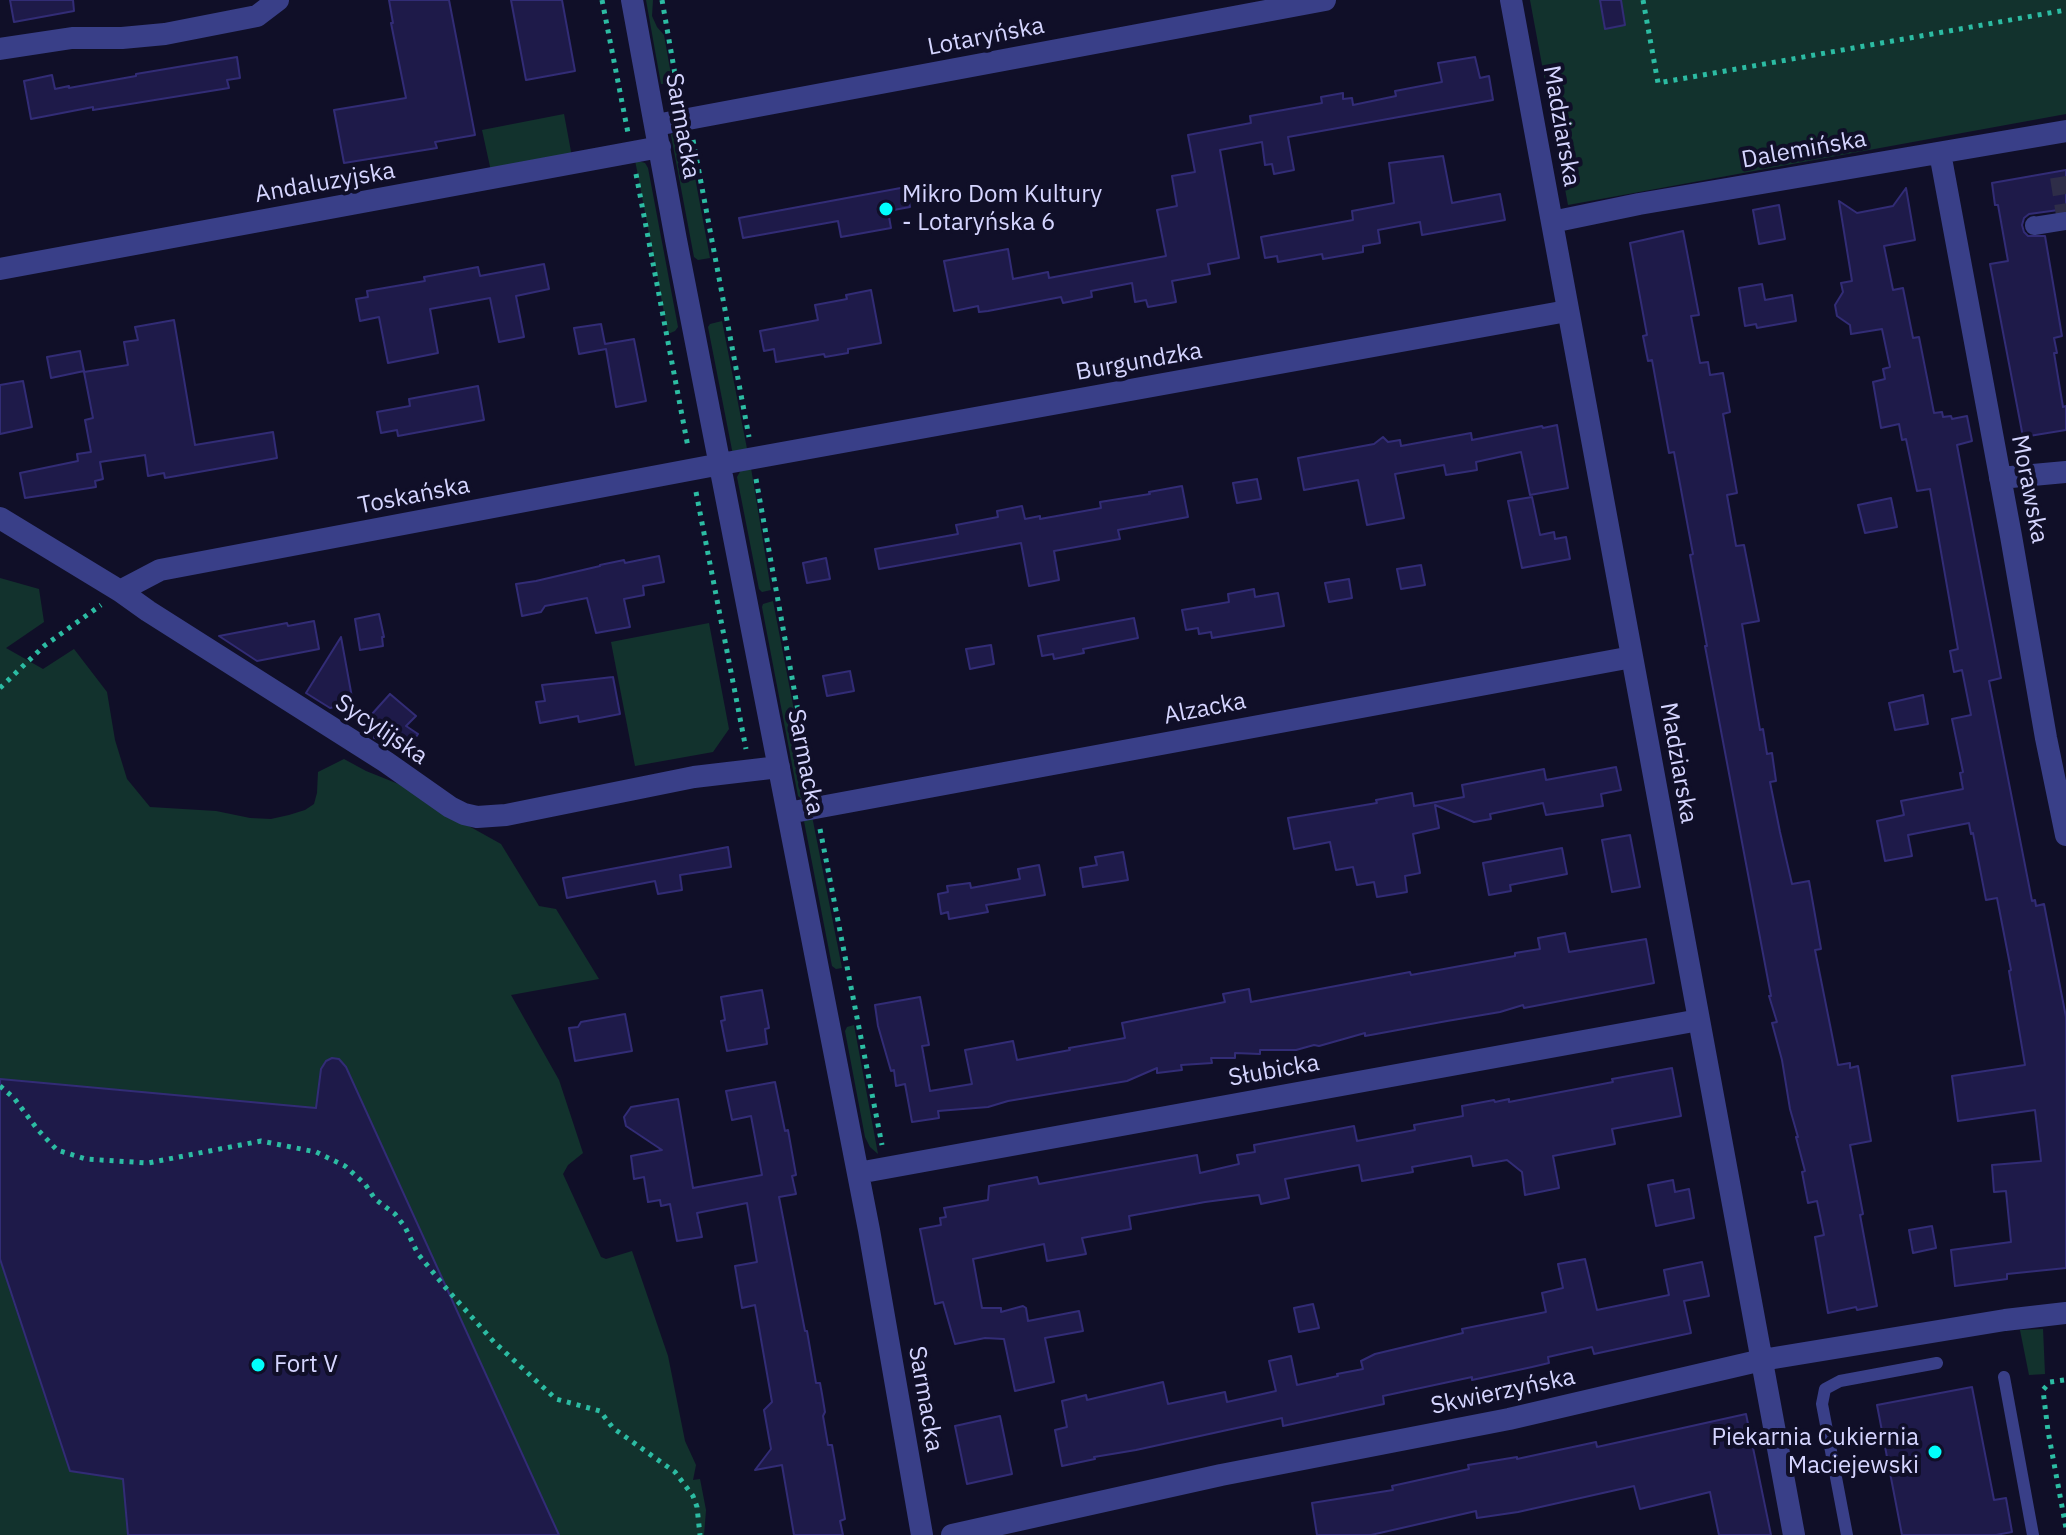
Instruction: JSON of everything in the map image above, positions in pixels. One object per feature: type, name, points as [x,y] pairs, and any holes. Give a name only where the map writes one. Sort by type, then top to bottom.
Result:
[{"type":"street","points":[[0,49],[64,38],[133,38],[188,30],[257,16],[278,0]]},
{"type":"street","name":"Sarmacka","points":[[632,0],[858,1173],[922,1535]]},
{"type":"street","name":"Lotaryńska","points":[[658,136],[689,119],[1325,0]]},
{"type":"street","name":"Madziarska","points":[[1511,0],[1794,1535]]},
{"type":"street","name":"Dalemińska","points":[[1552,222],[1639,204],[2066,131]]},
{"type":"street","name":"Andaluzyjska","points":[[0,269],[632,153],[658,136]]},
{"type":"street","name":"Morawska","points":[[1940,153],[2000,478],[2056,736],[2066,835]]},
{"type":"street","points":[[2034,225],[2066,218]]},
{"type":"street","name":"Burgundzka","points":[[721,464],[1567,311]]},
{"type":"street","name":"Toskańska","points":[[120,591],[160,570],[721,464]]},
{"type":"street","points":[[2000,478],[2066,472]]},
{"type":"street","name":"Sycylijska","points":[[0,518],[120,591],[464,814],[477,817],[506,815],[694,777],[779,767]]},
{"type":"street","name":"Alzacka","points":[[788,813],[1632,657]]},
{"type":"street","name":"Słubicka","points":[[858,1173],[1699,1020]]},
{"type":"street","name":"Skwierzyńska","points":[[952,1535],[1221,1475],[1509,1419],[1762,1360],[2005,1320],[2066,1313]]},
{"type":"lane","points":[[1847,1535],[1822,1404],[1825,1389],[1840,1381],[1937,1363]]},
{"type":"lane","points":[[2004,1377],[2033,1535]]},
{"type":"path","points":[[602,0],[750,770]]},
{"type":"path","points":[[662,0],[677,94],[689,119],[815,808],[887,1168]]},
{"type":"path","points":[[1643,0],[1658,83],[2066,10]]},
{"type":"path","points":[[0,688],[44,646],[120,591]]},
{"type":"path","points":[[0,1086],[14,1098],[57,1150],[86,1159],[148,1163],[261,1141],[316,1152],[345,1166],[365,1184],[375,1199],[395,1214],[418,1254],[494,1342],[556,1399],[600,1411],[613,1428],[675,1472],[693,1496],[700,1535]]},
{"type":"path","points":[[2064,1380],[2050,1382],[2043,1390],[2066,1528]]},
{"type":"green space","points":[[646,0],[653,0],[652,16],[664,35],[671,83],[661,84]]},
{"type":"green space","points":[[1530,0],[2066,0],[2066,114],[1568,205]]},
{"type":"green space","points":[[564,114],[572,157],[491,171],[482,130]]},
{"type":"green space","points":[[686,129],[710,258],[698,260],[694,257],[671,135],[674,131]]},
{"type":"green space","points":[[635,160],[645,163],[648,168],[678,327],[668,334]]},
{"type":"green space","points":[[722,321],[748,454],[733,455],[708,327]]},
{"type":"green space","points":[[751,468],[771,590],[762,592],[737,477],[741,470]]},
{"type":"green space","points":[[0,578],[39,589],[44,622],[6,648],[43,669],[74,649],[107,692],[115,740],[127,779],[150,807],[216,811],[250,818],[271,819],[289,815],[314,804],[318,772],[344,759],[411,789],[501,844],[539,906],[556,909],[599,979],[511,995],[559,1080],[583,1153],[568,1165],[563,1174],[601,1257],[606,1259],[632,1251],[668,1356],[685,1441],[696,1465],[693,1480],[700,1479],[706,1510],[704,1535],[0,1535]]},
{"type":"green space","points":[[773,601],[811,799],[803,800],[798,796],[762,607]]},
{"type":"green space","points":[[709,623],[729,729],[713,752],[635,766],[611,642]]},
{"type":"green space","points":[[812,816],[842,968],[832,966],[804,821]]},
{"type":"green space","points":[[854,1025],[878,1154],[865,1137],[845,1031]]},
{"type":"green space","points":[[2043,1329],[2045,1374],[2029,1375],[2020,1330]]},
{"type":"building","points":[[10,0],[73,0],[74,11],[14,22]]},
{"type":"building","points":[[389,0],[449,0],[475,135],[435,142],[437,148],[344,163],[334,110],[406,98]]},
{"type":"building","points":[[511,0],[562,0],[575,71],[526,80]]},
{"type":"building","points":[[1600,0],[1621,0],[1625,25],[1605,29]]},
{"type":"building","points":[[237,57],[240,78],[227,80],[229,88],[31,119],[24,81],[52,75],[55,89],[69,88]]},
{"type":"building","points":[[1475,57],[1480,78],[1489,76],[1493,100],[1288,137],[1294,170],[1274,174],[1272,164],[1265,165],[1262,142],[1220,150],[1239,258],[1208,264],[1210,274],[1172,281],[1176,302],[1148,307],[1146,300],[1135,302],[1132,283],[1091,291],[1092,297],[1063,303],[1061,297],[988,311],[979,312],[978,306],[954,311],[944,261],[1008,249],[1013,279],[1048,272],[1049,278],[1166,256],[1157,210],[1177,206],[1172,176],[1195,172],[1188,135],[1251,123],[1250,116],[1322,103],[1321,97],[1343,93],[1343,99],[1352,98],[1353,105],[1396,96],[1395,91],[1442,82],[1438,63]]},
{"type":"building","points":[[1443,156],[1452,203],[1500,194],[1505,220],[1422,235],[1420,222],[1378,230],[1380,243],[1363,246],[1363,252],[1323,259],[1322,254],[1278,262],[1277,256],[1265,258],[1261,237],[1353,220],[1352,211],[1394,203],[1389,163]]},
{"type":"building","points":[[2066,170],[2066,209],[2029,214],[2022,225],[2028,236],[2045,236],[2062,336],[2054,338],[2057,353],[2054,353],[2063,407],[2066,406],[2066,430],[2023,437],[1990,264],[2008,261],[1992,183]]},
{"type":"building","points":[[906,187],[910,207],[888,211],[891,228],[841,237],[838,221],[743,238],[739,218]]},
{"type":"building","points":[[1906,188],[1915,240],[1884,246],[1893,290],[1903,288],[1913,338],[1919,337],[1934,413],[1942,412],[1943,417],[1951,416],[1952,419],[1967,416],[1972,441],[1957,445],[2001,678],[1989,681],[2032,901],[2035,900],[2036,906],[2044,904],[2066,1017],[2066,1268],[2007,1274],[2007,1279],[1955,1286],[1951,1250],[2011,1242],[2006,1191],[1994,1192],[1992,1165],[2041,1161],[2035,1110],[1958,1121],[1952,1076],[2025,1065],[1997,898],[1986,900],[1969,823],[1908,835],[1912,856],[1885,861],[1877,821],[1904,815],[1901,801],[1963,789],[1960,773],[1963,772],[1952,719],[1971,715],[1962,670],[1954,672],[1950,651],[1958,649],[1930,489],[1917,491],[1906,439],[1902,440],[1899,424],[1881,428],[1873,382],[1885,379],[1883,369],[1890,367],[1882,329],[1851,334],[1850,325],[1837,316],[1835,305],[1843,292],[1841,283],[1852,281],[1839,201],[1857,213],[1893,206]]},
{"type":"building","points":[[1779,205],[1785,239],[1759,244],[1753,210]]},
{"type":"building","points":[[1683,231],[1699,315],[1691,316],[1700,363],[1708,362],[1710,375],[1723,373],[1730,412],[1723,414],[1737,493],[1727,495],[1736,546],[1744,545],[1759,621],[1742,624],[1760,730],[1763,729],[1767,754],[1772,753],[1776,781],[1770,782],[1780,832],[1792,884],[1809,881],[1821,949],[1815,950],[1838,1065],[1850,1063],[1850,1068],[1858,1066],[1871,1141],[1850,1145],[1877,1306],[1857,1310],[1856,1307],[1828,1313],[1815,1237],[1824,1235],[1817,1201],[1808,1203],[1802,1172],[1805,1171],[1772,1023],[1777,1022],[1769,996],[1705,646],[1690,555],[1693,554],[1674,452],[1669,453],[1652,360],[1648,361],[1643,336],[1647,335],[1630,243]]},
{"type":"building","points":[[544,264],[549,289],[516,296],[524,337],[499,342],[490,298],[430,309],[438,353],[388,363],[379,317],[360,321],[356,299],[368,297],[367,291],[425,281],[424,277],[478,267],[480,276]]},
{"type":"building","points":[[1762,284],[1765,300],[1792,295],[1796,321],[1757,328],[1756,324],[1745,326],[1739,288]]},
{"type":"building","points":[[871,290],[881,343],[848,349],[848,353],[776,362],[774,349],[764,351],[760,331],[818,320],[815,305],[847,299],[846,295]]},
{"type":"building","points":[[174,320],[195,445],[273,432],[277,458],[165,478],[164,473],[148,476],[145,455],[100,462],[103,479],[95,481],[96,487],[25,498],[20,473],[78,461],[77,454],[91,452],[85,420],[93,418],[84,372],[128,365],[124,342],[138,340],[135,327]]},
{"type":"building","points":[[601,324],[605,344],[634,339],[646,401],[616,407],[606,349],[579,354],[574,328]]},
{"type":"building","points":[[80,351],[84,371],[51,378],[47,357]]},
{"type":"building","points":[[23,381],[32,427],[0,434],[0,385]]},
{"type":"building","points":[[478,386],[484,420],[398,436],[397,430],[381,433],[377,412],[410,406],[409,399]]},
{"type":"building","points":[[1557,425],[1568,488],[1530,495],[1521,452],[1476,462],[1477,470],[1446,475],[1444,465],[1395,474],[1404,518],[1367,525],[1358,480],[1304,490],[1298,458],[1374,444],[1383,437],[1388,442],[1400,440],[1401,446],[1471,433],[1472,440]]},
{"type":"building","points":[[1257,479],[1261,499],[1237,503],[1233,483]]},
{"type":"building","points":[[1182,486],[1188,517],[1118,530],[1120,539],[1054,551],[1059,580],[1029,586],[1021,543],[879,569],[875,549],[958,534],[956,525],[998,517],[997,511],[1022,506],[1025,519],[1040,516],[1040,519],[1101,508],[1100,502]]},
{"type":"building","points":[[1532,497],[1540,535],[1554,532],[1555,539],[1566,537],[1570,559],[1522,568],[1508,501]]},
{"type":"building","points":[[1891,498],[1897,527],[1865,533],[1858,505]]},
{"type":"building","points":[[659,556],[664,582],[643,586],[644,595],[624,599],[630,627],[596,633],[587,598],[545,606],[541,612],[522,616],[516,584],[624,560],[625,563]]},
{"type":"building","points":[[826,558],[830,579],[807,583],[803,563]]},
{"type":"building","points":[[1421,565],[1425,585],[1401,589],[1397,569]]},
{"type":"building","points":[[1349,579],[1352,598],[1329,602],[1325,583]]},
{"type":"building","points":[[1254,589],[1255,597],[1278,593],[1284,626],[1212,638],[1211,632],[1199,634],[1198,628],[1186,630],[1182,610],[1229,602],[1228,594]]},
{"type":"building","points":[[379,614],[383,646],[360,650],[355,619]]},
{"type":"building","points":[[1134,618],[1138,638],[1083,649],[1084,653],[1054,659],[1053,654],[1042,656],[1038,636]]},
{"type":"building","points":[[314,621],[319,649],[257,661],[219,636],[287,623],[288,626]]},
{"type":"building","points":[[341,637],[353,703],[330,708],[306,693]]},
{"type":"building","points":[[991,645],[994,664],[970,669],[966,649]]},
{"type":"building","points":[[850,671],[854,691],[827,696],[823,676]]},
{"type":"building","points":[[613,677],[620,714],[579,722],[578,716],[540,723],[536,702],[545,701],[542,685]]},
{"type":"building","points":[[390,694],[416,716],[406,726],[418,734],[406,752],[389,741],[374,738],[376,724],[363,724]]},
{"type":"building","points":[[1923,695],[1928,724],[1895,730],[1889,703]]},
{"type":"building","points":[[1616,767],[1621,790],[1601,794],[1603,806],[1546,815],[1543,803],[1490,814],[1491,819],[1474,822],[1435,805],[1439,828],[1413,834],[1420,873],[1405,876],[1407,892],[1377,897],[1374,882],[1357,885],[1353,867],[1336,870],[1330,842],[1294,849],[1288,818],[1377,803],[1376,800],[1412,793],[1414,806],[1464,797],[1462,785],[1544,769],[1546,780]]},
{"type":"building","points":[[1630,835],[1640,887],[1612,892],[1602,840]]},
{"type":"building","points":[[728,847],[731,867],[680,875],[682,890],[658,894],[655,881],[567,898],[563,878]]},
{"type":"building","points":[[1562,848],[1567,874],[1510,885],[1511,891],[1489,895],[1483,863]]},
{"type":"building","points":[[1123,852],[1128,880],[1083,887],[1080,868],[1097,865],[1095,857]]},
{"type":"building","points":[[1039,865],[1045,895],[986,905],[988,912],[949,919],[948,912],[941,914],[938,894],[948,892],[947,886],[970,883],[971,888],[1020,879],[1018,869]]},
{"type":"building","points":[[1565,933],[1569,952],[1646,939],[1654,983],[1365,1036],[1365,1033],[1296,1050],[1235,1053],[1235,1058],[1211,1058],[1212,1063],[1181,1065],[1182,1070],[1157,1073],[1157,1068],[1127,1081],[988,1107],[938,1111],[939,1118],[912,1122],[905,1084],[896,1086],[875,1005],[920,997],[929,1045],[922,1046],[930,1091],[972,1084],[965,1050],[1013,1041],[1017,1060],[1070,1050],[1125,1038],[1122,1023],[1225,1002],[1223,994],[1249,989],[1251,1002],[1410,972],[1411,975],[1515,956],[1515,953],[1540,949],[1538,938]]},
{"type":"building","points":[[762,990],[769,1028],[765,1029],[767,1044],[727,1051],[721,1021],[725,1020],[721,997]]},
{"type":"building","points":[[625,1014],[632,1051],[575,1061],[569,1028],[578,1027],[581,1022]]},
{"type":"building","name":"Fort V","points":[[332,1058],[339,1059],[346,1067],[559,1535],[128,1535],[123,1479],[70,1471],[0,1259],[0,1079],[316,1108],[321,1069]]},
{"type":"building","points":[[1672,1068],[1681,1116],[1612,1129],[1615,1144],[1553,1156],[1559,1188],[1525,1195],[1522,1172],[1507,1160],[1473,1166],[1471,1156],[1412,1167],[1413,1172],[1362,1181],[1359,1165],[1285,1179],[1289,1198],[1261,1204],[1259,1195],[1129,1216],[1131,1229],[1082,1238],[1086,1254],[1047,1261],[1044,1244],[973,1259],[982,1308],[1001,1308],[1001,1312],[1023,1306],[1028,1321],[1079,1311],[1083,1331],[1045,1338],[1054,1382],[1015,1391],[1004,1339],[985,1338],[955,1344],[943,1302],[935,1304],[920,1229],[941,1225],[940,1218],[946,1217],[944,1208],[988,1200],[989,1186],[1037,1177],[1039,1184],[1197,1155],[1200,1173],[1239,1164],[1237,1155],[1255,1152],[1254,1145],[1354,1126],[1357,1141],[1415,1130],[1414,1125],[1463,1116],[1462,1106],[1494,1100],[1509,1099],[1509,1102]]},
{"type":"building","points":[[775,1082],[796,1175],[792,1176],[796,1194],[779,1197],[816,1383],[820,1383],[828,1445],[832,1445],[845,1519],[840,1521],[843,1535],[794,1535],[782,1465],[755,1470],[771,1449],[764,1410],[772,1402],[755,1305],[742,1308],[735,1266],[757,1262],[747,1203],[697,1213],[702,1237],[677,1241],[670,1204],[661,1206],[660,1200],[648,1202],[644,1177],[634,1179],[631,1156],[662,1150],[626,1126],[624,1117],[631,1107],[678,1099],[693,1188],[762,1175],[751,1116],[732,1120],[726,1091]]},
{"type":"building","points":[[1673,1180],[1675,1192],[1689,1189],[1694,1218],[1656,1226],[1648,1185]]},
{"type":"building","points":[[1932,1226],[1936,1248],[1913,1253],[1909,1230]]},
{"type":"building","points":[[1585,1259],[1597,1310],[1669,1295],[1664,1270],[1702,1262],[1709,1296],[1684,1301],[1691,1333],[1594,1354],[1592,1347],[1548,1357],[1549,1363],[1532,1367],[1383,1396],[1384,1404],[1283,1426],[1282,1418],[1062,1466],[1055,1430],[1067,1427],[1062,1401],[1086,1395],[1087,1400],[1163,1382],[1168,1404],[1225,1392],[1227,1402],[1276,1391],[1269,1361],[1291,1356],[1297,1385],[1338,1376],[1363,1369],[1361,1361],[1375,1354],[1463,1333],[1462,1329],[1546,1312],[1542,1293],[1563,1288],[1558,1264]]},
{"type":"building","points":[[1313,1304],[1319,1328],[1299,1332],[1294,1308]]},
{"type":"building","name":"Piekarnia Cukiernia Maciejewski","points":[[1972,1387],[1994,1500],[2006,1498],[2012,1532],[1996,1535],[1902,1535],[1877,1405]]},
{"type":"building","points":[[1746,1414],[1771,1535],[1719,1535],[1710,1492],[1640,1509],[1634,1486],[1518,1512],[1477,1518],[1476,1511],[1371,1535],[1317,1535],[1312,1503],[1393,1490],[1392,1486],[1469,1469],[1468,1465],[1517,1459],[1596,1442],[1597,1447]]},
{"type":"building","points":[[1000,1416],[1012,1474],[967,1484],[955,1426]]},
{"type":"tunnel","points":[[2059,177],[2065,215]]},
{"type":"place","name":"Mikro Dom Kultury - Lotaryńska 6","points":[[886,209]]},
{"type":"place","name":"Fort V","points":[[258,1365]]},
{"type":"place","name":"Piekarnia Cukiernia Maciejewski","points":[[1935,1452]]}]
